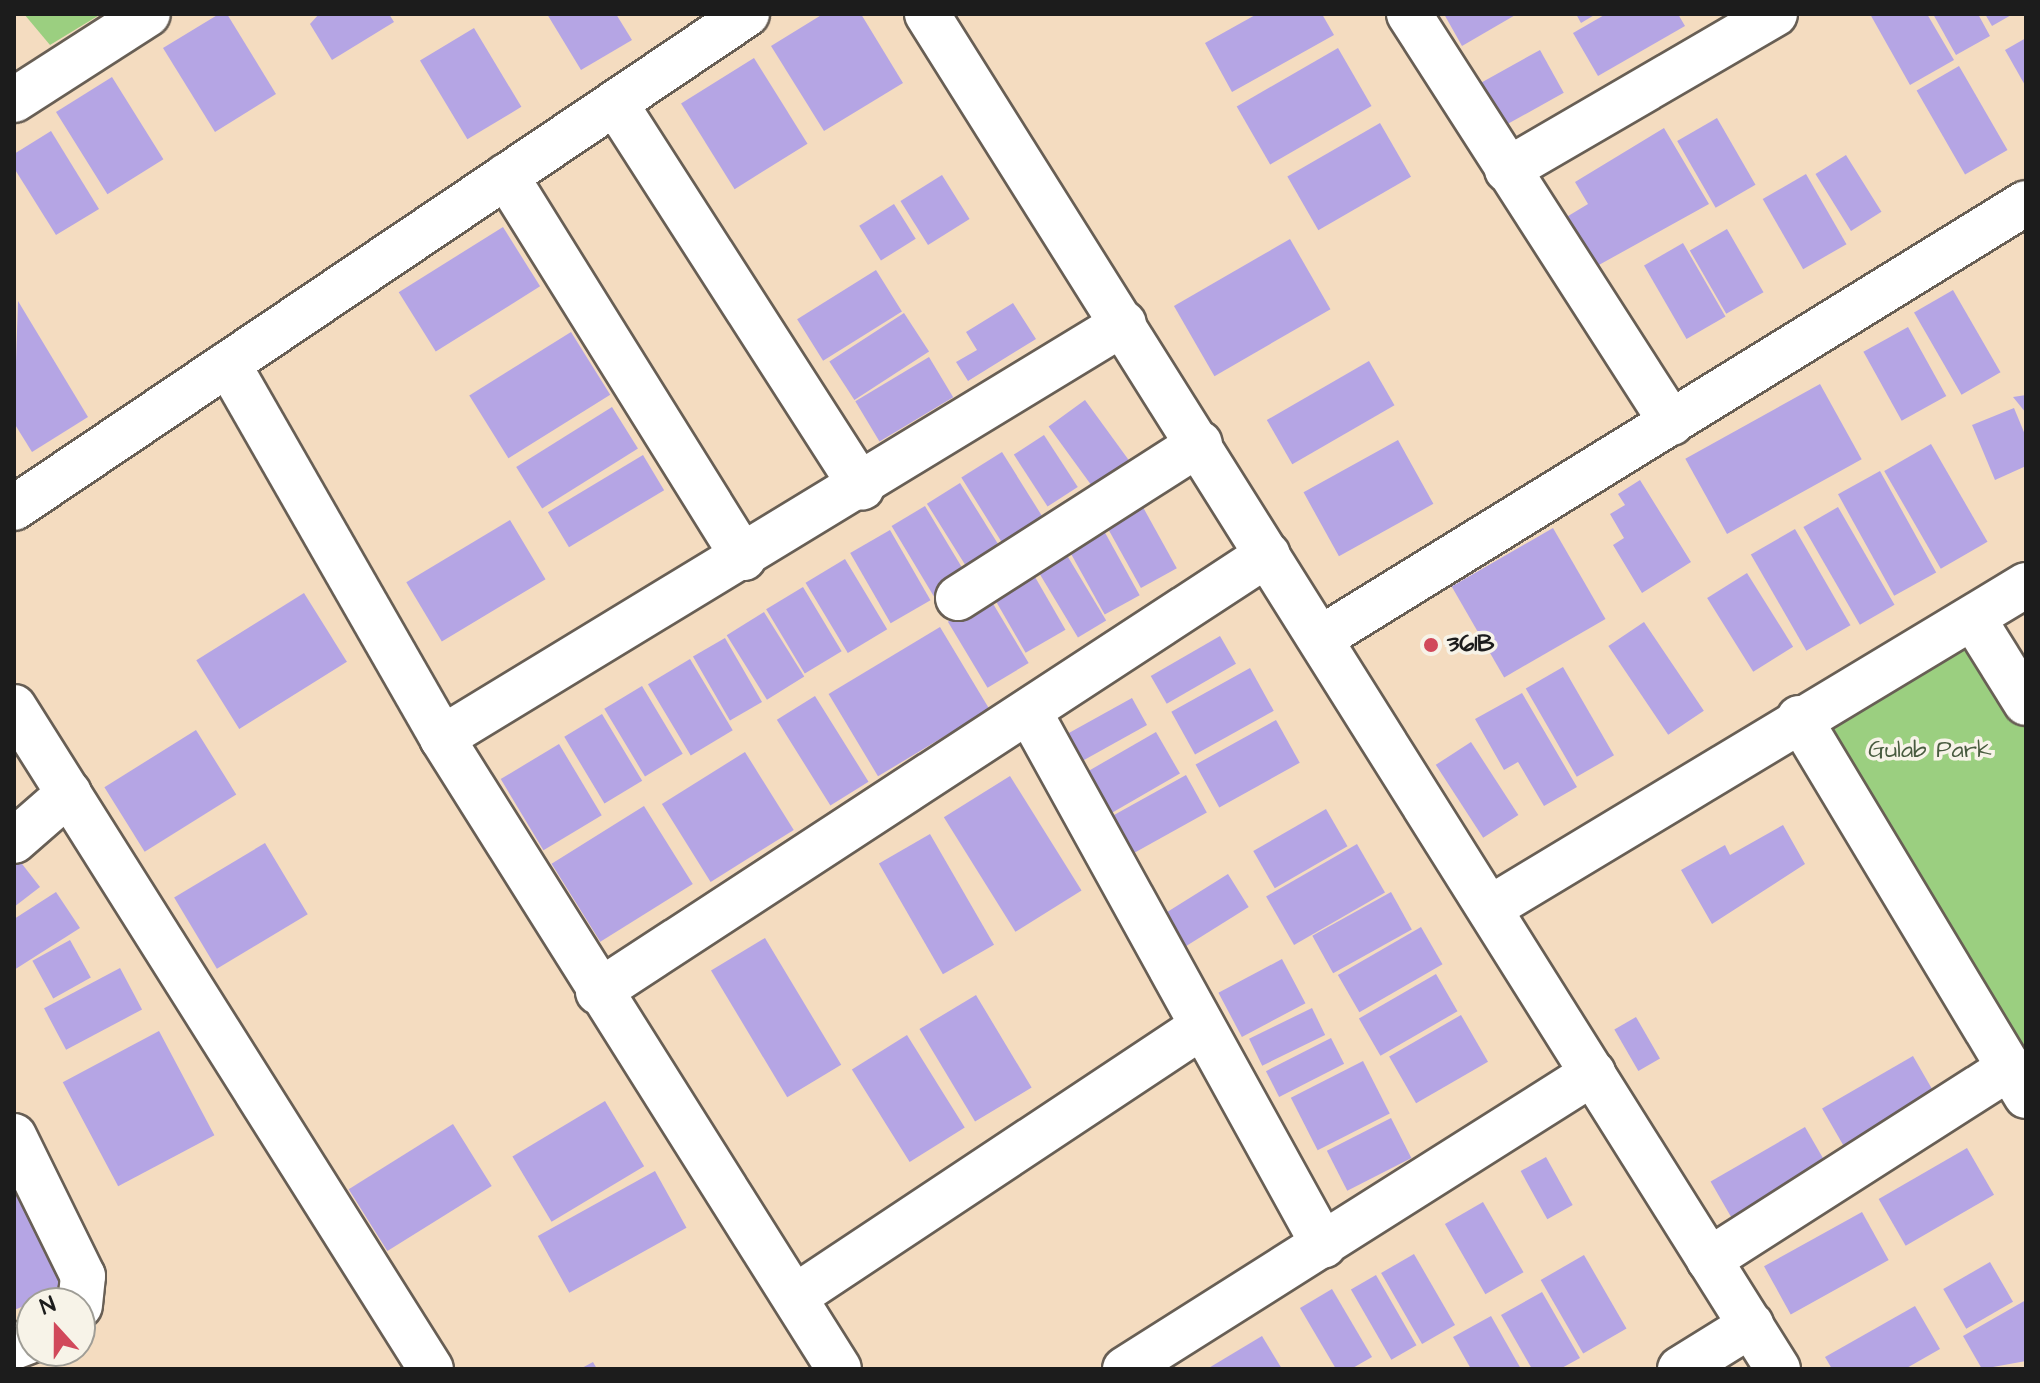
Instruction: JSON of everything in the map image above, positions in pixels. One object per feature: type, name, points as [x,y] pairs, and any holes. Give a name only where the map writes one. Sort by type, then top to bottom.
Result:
[{"type":"street","points":[[14,100],[148,14]]},
{"type":"street","points":[[14,508],[747,14]]},
{"type":"street","points":[[927,14],[1200,443],[1778,1369]]},
{"type":"street","points":[[1409,14],[1672,423]]},
{"type":"street","points":[[1507,170],[1729,25],[1775,14]]},
{"type":"street","points":[[615,103],[862,488]]},
{"type":"street","points":[[506,176],[744,558]]},
{"type":"street","points":[[1321,638],[2026,203]]},
{"type":"street","points":[[442,738],[862,488],[1124,323]]},
{"type":"street","points":[[228,364],[442,738],[598,992],[796,1296],[839,1369]]},
{"type":"street","points":[[958,598],[1200,443]]},
{"type":"street","points":[[598,992],[1031,715],[1268,554]]},
{"type":"street","points":[[1490,908],[1799,718],[2026,585]]},
{"type":"street","points":[[1973,618],[2026,703]]},
{"type":"street","points":[[14,707],[431,1369]]},
{"type":"street","points":[[1031,715],[1324,1246]]},
{"type":"street","points":[[1709,1260],[2018,1082],[1799,718]]},
{"type":"street","points":[[14,841],[69,793]]},
{"type":"street","points":[[796,1296],[1201,1027]]},
{"type":"street","points":[[1125,1369],[1324,1246],[1593,1073]]},
{"type":"street","points":[[14,1136],[83,1276],[82,1287]]},
{"type":"street","points":[[1680,1369],[1751,1325]]},
{"type":"green space","points":[[24,14],[101,14],[50,45]]},
{"type":"green space","name":"Gulab Park","points":[[1973,618],[2026,703],[2026,1096],[1799,718]]},
{"type":"building","points":[[219,14],[227,14],[276,94],[215,132],[163,48]]},
{"type":"building","points":[[319,14],[389,14],[394,22],[332,60],[310,24]]},
{"type":"building","points":[[547,14],[616,14],[632,40],[581,70]]},
{"type":"building","points":[[823,14],[861,14],[903,83],[824,131],[771,46]]},
{"type":"building","points":[[1257,14],[1322,14],[1334,35],[1232,92],[1205,43]]},
{"type":"building","points":[[1444,14],[1517,14],[1462,46]]},
{"type":"building","points":[[1576,14],[1596,14],[1581,23]]},
{"type":"building","points":[[1606,14],[1678,14],[1685,26],[1598,76],[1573,33]]},
{"type":"building","points":[[1870,14],[1927,14],[1954,60],[1910,85]]},
{"type":"building","points":[[1933,14],[1978,14],[1990,36],[1956,55]]},
{"type":"building","points":[[1985,14],[2013,14],[1992,26]]},
{"type":"building","points":[[474,28],[521,107],[467,139],[420,60]]},
{"type":"building","points":[[2026,38],[2026,87],[2005,50]]},
{"type":"building","points":[[1338,48],[1372,106],[1270,165],[1237,106]]},
{"type":"building","points":[[1540,50],[1564,93],[1501,128],[1477,85]]},
{"type":"building","points":[[754,58],[808,144],[735,189],[681,104]]},
{"type":"building","points":[[1959,66],[2008,150],[1965,175],[1917,90]]},
{"type":"building","points":[[112,77],[163,159],[107,194],[56,112]]},
{"type":"building","points":[[1717,118],[1756,185],[1716,208],[1677,141]]},
{"type":"building","points":[[1380,123],[1411,177],[1318,230],[1287,176]]},
{"type":"building","points":[[1664,128],[1709,204],[1579,276],[1550,227],[1588,204],[1575,182]]},
{"type":"building","points":[[51,131],[99,209],[56,235],[14,168],[14,154]]},
{"type":"building","points":[[1846,155],[1882,212],[1851,231],[1815,174]]},
{"type":"building","points":[[1806,174],[1846,244],[1803,269],[1763,199]]},
{"type":"building","points":[[942,175],[970,219],[928,245],[900,201]]},
{"type":"building","points":[[894,204],[916,239],[881,260],[859,226]]},
{"type":"building","points":[[503,227],[540,286],[436,352],[399,292]]},
{"type":"building","points":[[1727,229],[1764,292],[1726,314],[1690,250]]},
{"type":"building","points":[[1290,239],[1330,309],[1214,376],[1174,306]]},
{"type":"building","points":[[1683,243],[1726,317],[1687,339],[1644,266]]},
{"type":"building","points":[[876,270],[902,312],[823,361],[797,319]]},
{"type":"building","points":[[1953,290],[2000,372],[1962,395],[1914,312]]},
{"type":"building","points":[[18,301],[88,417],[32,452],[14,423]]},
{"type":"building","points":[[1013,303],[1036,339],[968,381],[956,362],[977,350],[966,332]]},
{"type":"building","points":[[904,313],[929,352],[854,400],[829,361]]},
{"type":"building","points":[[1908,327],[1946,396],[1902,421],[1863,352]]},
{"type":"building","points":[[571,332],[610,395],[508,458],[469,396]]},
{"type":"building","points":[[929,357],[953,397],[879,442],[855,401]]},
{"type":"building","points":[[1369,361],[1394,405],[1292,464],[1267,420]]},
{"type":"building","points":[[1820,384],[1862,459],[1727,534],[1685,459]]},
{"type":"building","points":[[2026,395],[2026,413],[2013,397]]},
{"type":"building","points":[[1085,400],[1128,460],[1092,486],[1049,426]]},
{"type":"building","points":[[612,407],[638,449],[542,508],[516,467]]},
{"type":"building","points":[[2014,408],[2026,437],[2026,466],[1995,480],[1972,425]]},
{"type":"building","points":[[1044,435],[1078,487],[1048,507],[1014,455]]},
{"type":"building","points":[[1398,440],[1433,504],[1339,556],[1304,492]]},
{"type":"building","points":[[1931,444],[1988,542],[1941,569],[1884,471]]},
{"type":"building","points":[[1002,452],[1044,520],[1004,545],[961,477]]},
{"type":"building","points":[[643,455],[664,490],[569,547],[548,512]]},
{"type":"building","points":[[1880,471],[1936,572],[1894,596],[1838,494]]},
{"type":"building","points":[[1640,480],[1691,562],[1642,593],[1613,545],[1624,538],[1610,514],[1625,505],[1618,494]]},
{"type":"building","points":[[960,483],[1004,553],[971,574],[927,504]]},
{"type":"building","points":[[1139,500],[1177,568],[1141,588],[1103,520]]},
{"type":"building","points":[[925,506],[967,576],[934,596],[892,526]]},
{"type":"building","points":[[1838,507],[1894,605],[1860,625],[1803,527]]},
{"type":"building","points":[[510,520],[546,579],[442,641],[406,582]]},
{"type":"building","points":[[1098,520],[1140,595],[1105,615],[1063,539]]},
{"type":"building","points":[[1553,528],[1606,619],[1504,677],[1452,586]]},
{"type":"building","points":[[1795,529],[1850,625],[1806,651],[1751,554]]},
{"type":"building","points":[[890,530],[930,600],[891,623],[850,553]]},
{"type":"building","points":[[1065,552],[1106,621],[1078,638],[1037,569]]},
{"type":"building","points":[[845,559],[887,629],[848,653],[806,583]]},
{"type":"building","points":[[1031,570],[1066,630],[1026,653],[991,593]]},
{"type":"building","points":[[1747,573],[1793,647],[1753,672],[1707,598]]},
{"type":"building","points":[[803,587],[842,651],[805,673],[766,609]]},
{"type":"building","points":[[304,593],[347,662],[239,729],[196,660]]},
{"type":"building","points":[[989,597],[1029,663],[988,688],[948,622]]},
{"type":"building","points":[[764,612],[804,676],[767,700],[727,635]]},
{"type":"building","points":[[1644,622],[1704,711],[1668,735],[1608,646]]},
{"type":"building","points":[[940,627],[989,709],[878,776],[829,694]]},
{"type":"building","points":[[1220,636],[1236,664],[1167,704],[1151,676]]},
{"type":"building","points":[[725,638],[762,702],[730,721],[693,656]]},
{"type":"building","points":[[690,659],[733,730],[691,755],[648,684]]},
{"type":"building","points":[[1563,667],[1614,755],[1577,777],[1526,688]]},
{"type":"building","points":[[1250,668],[1274,711],[1195,754],[1171,712]]},
{"type":"building","points":[[642,686],[683,754],[645,776],[604,709]]},
{"type":"building","points":[[1522,693],[1577,787],[1544,806],[1518,762],[1504,770],[1475,719]]},
{"type":"building","points":[[815,696],[869,782],[830,805],[777,720]]},
{"type":"building","points":[[1132,698],[1147,725],[1074,765],[1059,738]]},
{"type":"building","points":[[602,714],[642,781],[604,804],[564,737]]},
{"type":"building","points":[[1276,720],[1300,763],[1219,807],[1196,765]]},
{"type":"building","points":[[196,730],[236,794],[145,852],[104,787]]},
{"type":"building","points":[[1156,732],[1180,774],[1112,813],[1088,772]]},
{"type":"building","points":[[1471,742],[1518,815],[1483,838],[1436,765]]},
{"type":"building","points":[[559,744],[602,815],[543,850],[501,779]]},
{"type":"building","points":[[745,752],[794,830],[711,882],[662,804]]},
{"type":"building","points":[[1186,775],[1207,813],[1128,856],[1107,819]]},
{"type":"building","points":[[1010,776],[1082,890],[1015,932],[944,817]]},
{"type":"building","points":[[644,806],[693,884],[600,942],[552,864]]},
{"type":"building","points":[[1326,809],[1348,846],[1275,888],[1253,851]]},
{"type":"building","points":[[1783,825],[1805,864],[1712,924],[1681,870],[1725,845],[1730,855]]},
{"type":"building","points":[[930,834],[994,945],[943,974],[879,863]]},
{"type":"building","points":[[265,843],[308,914],[217,969],[174,898]]},
{"type":"building","points":[[1357,844],[1385,892],[1294,945],[1266,896]]},
{"type":"building","points":[[19,860],[40,887],[14,907],[14,864]]},
{"type":"building","points":[[1228,874],[1249,907],[1185,947],[1164,914]]},
{"type":"building","points":[[56,892],[80,928],[14,970],[14,919]]},
{"type":"building","points":[[1391,892],[1412,930],[1333,973],[1312,936]]},
{"type":"building","points":[[1421,927],[1442,964],[1359,1012],[1338,975]]},
{"type":"building","points":[[765,938],[841,1065],[787,1097],[711,970]]},
{"type":"building","points":[[70,940],[91,978],[53,998],[32,961]]},
{"type":"building","points":[[1282,959],[1305,1003],[1242,1037],[1218,993]]},
{"type":"building","points":[[120,968],[142,1009],[66,1050],[44,1008]]},
{"type":"building","points":[[1436,974],[1458,1011],[1380,1056],[1359,1019]]},
{"type":"building","points":[[976,995],[1032,1088],[975,1122],[919,1029]]},
{"type":"building","points":[[1312,1008],[1325,1035],[1262,1066],[1249,1039]]},
{"type":"building","points":[[1461,1015],[1488,1062],[1416,1103],[1389,1056]]},
{"type":"building","points":[[1636,1017],[1660,1059],[1638,1071],[1614,1030]]},
{"type":"building","points":[[159,1031],[214,1135],[118,1186],[63,1082]]},
{"type":"building","points":[[907,1035],[965,1127],[910,1162],[852,1069]]},
{"type":"building","points":[[1331,1038],[1344,1064],[1279,1097],[1266,1071]]},
{"type":"building","points":[[1913,1056],[1938,1099],[1847,1152],[1822,1108]]},
{"type":"building","points":[[1363,1061],[1390,1114],[1318,1150],[1291,1098]]},
{"type":"building","points":[[605,1101],[644,1166],[552,1222],[512,1157]]},
{"type":"building","points":[[1391,1118],[1411,1158],[1347,1191],[1327,1151]]},
{"type":"building","points":[[453,1124],[492,1186],[387,1251],[349,1189]]},
{"type":"building","points":[[1805,1127],[1830,1170],[1736,1225],[1711,1182]]},
{"type":"building","points":[[14,1147],[70,1287],[16,1287],[14,1310]]},
{"type":"building","points":[[1967,1148],[1994,1195],[1906,1246],[1879,1199]]},
{"type":"building","points":[[1546,1157],[1573,1205],[1547,1219],[1521,1171]]},
{"type":"building","points":[[655,1171],[687,1228],[569,1293],[538,1236]]},
{"type":"building","points":[[1483,1202],[1524,1272],[1485,1294],[1445,1224]]},
{"type":"building","points":[[1862,1212],[1889,1260],[1791,1314],[1764,1266]]},
{"type":"building","points":[[1414,1254],[1455,1325],[1422,1344],[1381,1273]]},
{"type":"building","points":[[1584,1255],[1626,1329],[1583,1354],[1541,1280]]},
{"type":"building","points":[[1990,1262],[2013,1302],[1966,1329],[1943,1289]]},
{"type":"building","points":[[1376,1275],[1416,1345],[1391,1360],[1351,1290]]},
{"type":"building","points":[[1332,1289],[1372,1357],[1351,1369],[1336,1369],[1300,1308]]},
{"type":"building","points":[[1542,1292],[1580,1358],[1560,1369],[1532,1369],[1501,1315]]},
{"type":"building","points":[[2026,1300],[2026,1361],[1982,1369],[1963,1336]]},
{"type":"building","points":[[1915,1306],[1940,1349],[1905,1369],[1832,1369],[1825,1357]]},
{"type":"building","points":[[1491,1316],[1521,1369],[1471,1369],[1453,1337]]},
{"type":"building","points":[[1262,1336],[1282,1369],[1207,1369]]},
{"type":"building","points":[[593,1362],[597,1369],[580,1369]]},
{"type":"place","name":"361B","points":[[1431,645]]}]
